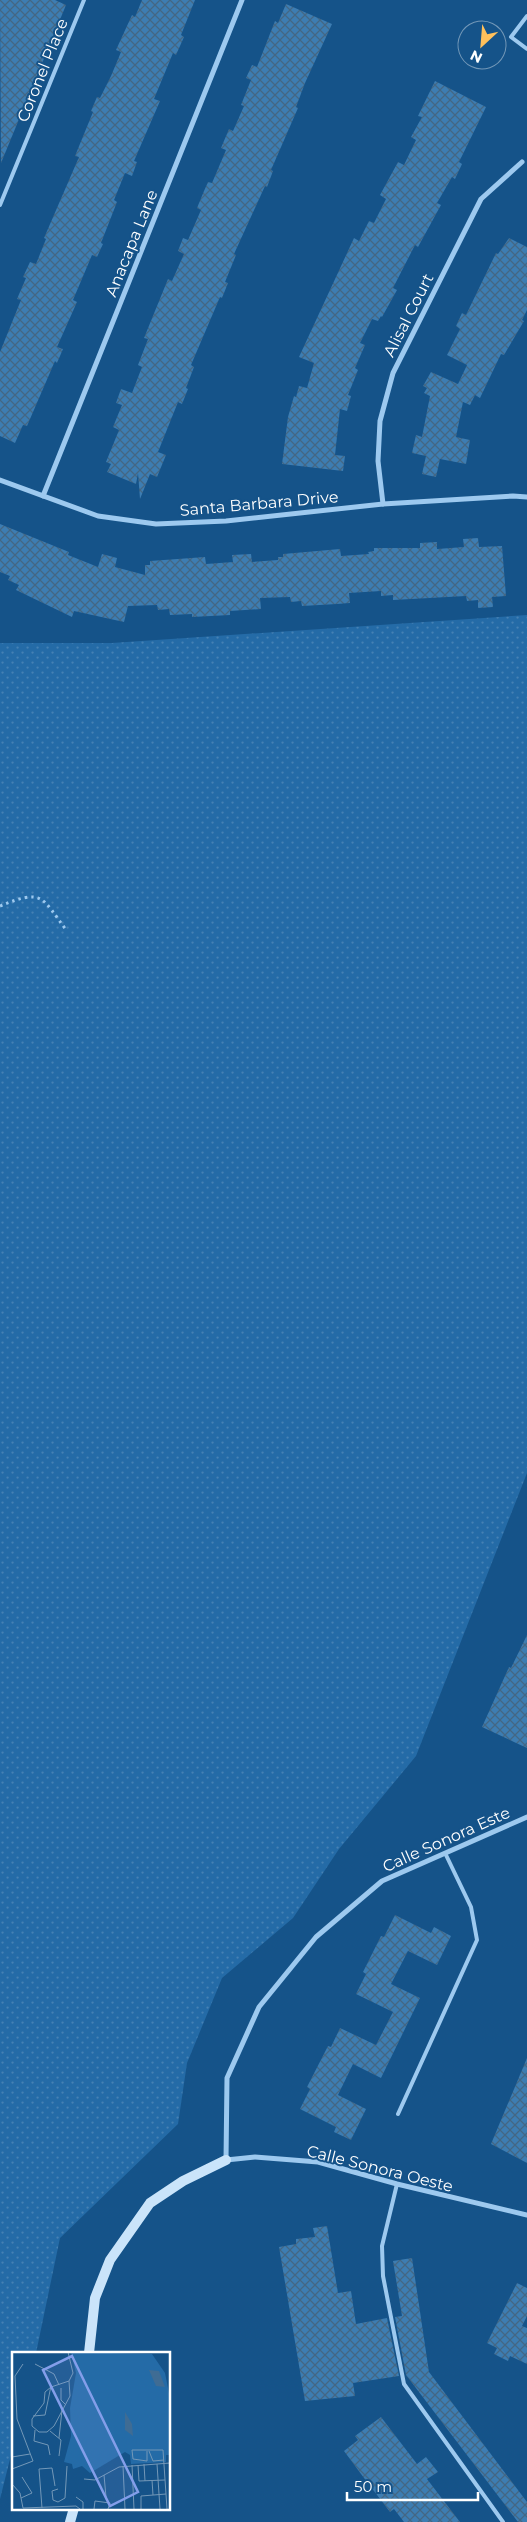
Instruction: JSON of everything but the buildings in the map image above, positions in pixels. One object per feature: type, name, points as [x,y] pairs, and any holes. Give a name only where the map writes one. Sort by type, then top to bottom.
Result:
[{"type":"street","name":"Anacapa Lane","points":[[43,496],[242,0]]},
{"type":"street","name":"Alisal Court","points":[[383,504],[378,461],[380,421],[393,373],[481,199],[522,162]]},
{"type":"street","name":"Santa Barbara Drive","points":[[0,480],[98,516],[156,524],[226,521],[383,504],[513,496],[527,497]]},
{"type":"street","name":"Calle Sonora Este","points":[[226,2160],[227,2078],[259,2007],[316,1938],[382,1881],[446,1855],[527,1817]]},
{"type":"street","name":"Calle Sonora Oeste","points":[[226,2160],[255,2157],[318,2162],[397,2184],[527,2215]]},
{"type":"street","points":[[89,2352],[95,2298],[110,2260],[150,2204],[183,2180],[226,2160]]},
{"type":"lane","name":"Coronel Place","points":[[0,206],[84,0]]},
{"type":"lane","points":[[527,16],[511,37],[527,49]]},
{"type":"lane","points":[[398,2114],[477,1940],[470,1907],[446,1855]]},
{"type":"lane","points":[[397,2184],[382,2246],[383,2268],[404,2384],[503,2522]]},
{"type":"path","points":[[0,906],[22,897],[35,895],[44,900],[67,931]]},
{"type":"shaded area","points":[[527,615],[527,1473],[416,1756],[339,1849],[293,1918],[222,1978],[187,2063],[178,2124],[60,2238],[36,2352],[12,2352],[12,2451],[0,2499],[0,643],[112,643]]}]
